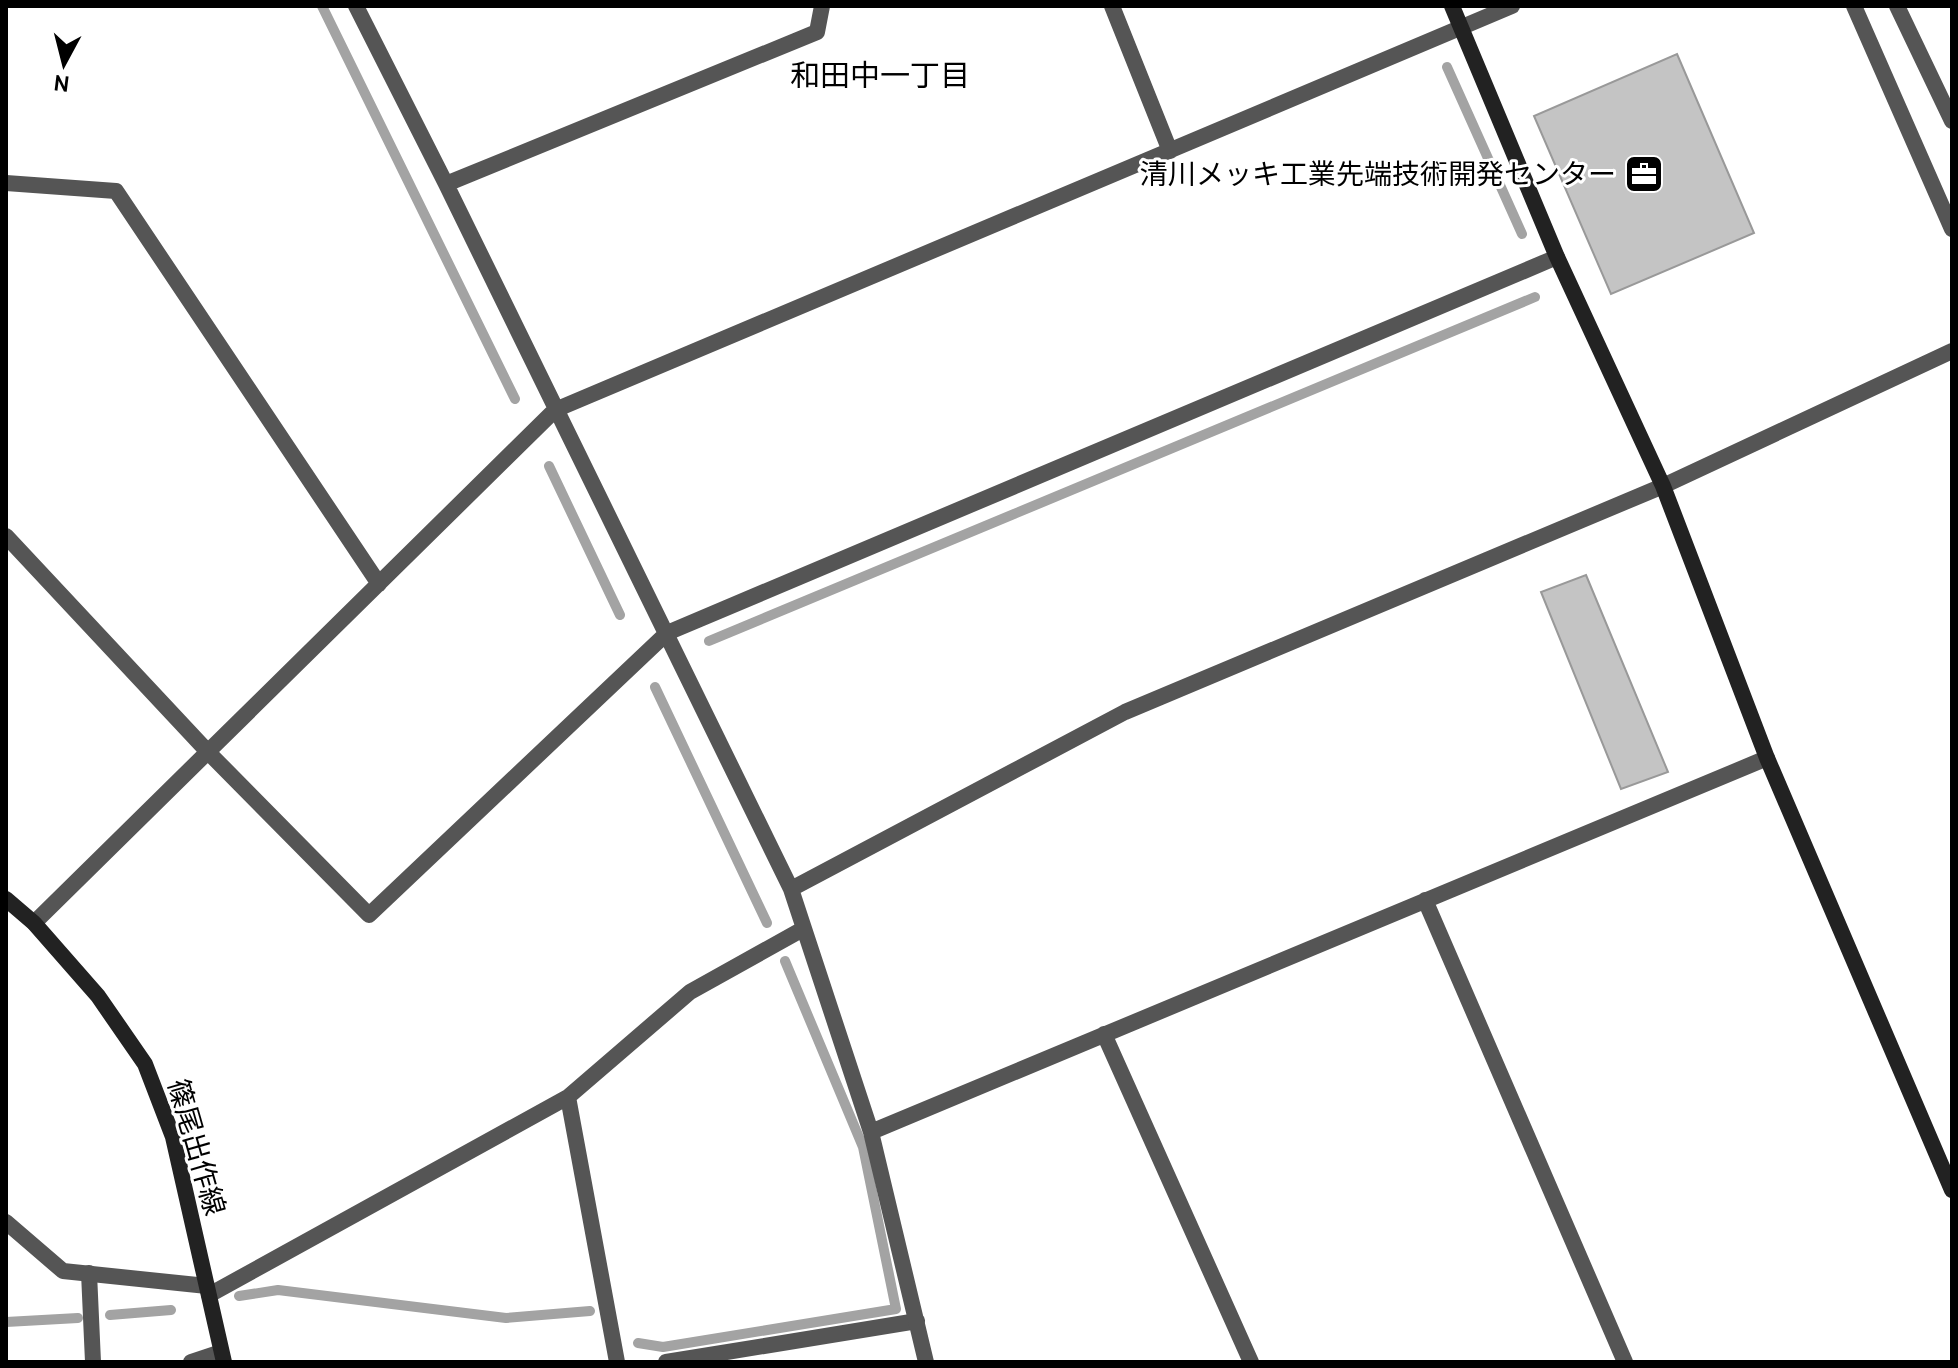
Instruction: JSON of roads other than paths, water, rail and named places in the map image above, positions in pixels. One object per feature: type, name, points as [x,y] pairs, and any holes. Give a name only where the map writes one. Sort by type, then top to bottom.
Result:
[{"type":"street","points":[[356,6],[791,889],[871,1132],[926,1362]]},
{"type":"street","points":[[446,184],[817,32],[822,6]]},
{"type":"street","points":[[1112,6],[1170,151]]},
{"type":"street","points":[[1452,6],[1557,257],[1663,486],[1767,758],[1952,1190]]},
{"type":"street","points":[[34,923],[555,410],[1512,6]]},
{"type":"street","points":[[1854,6],[1952,229]]},
{"type":"street","points":[[1897,6],[1952,121]]},
{"type":"street","points":[[6,183],[116,191],[379,584]]},
{"type":"street","points":[[6,536],[208,752],[369,915],[667,633],[1557,257]]},
{"type":"street","points":[[791,889],[1125,712],[1663,486],[1952,351]]},
{"type":"street","points":[[871,1132],[1767,758]]},
{"type":"street","name":"篠尾出作線","points":[[6,899],[34,923],[98,996],[145,1064],[173,1137],[222,1357]]},
{"type":"street","points":[[1425,900],[1625,1362]]},
{"type":"street","points":[[6,1222],[63,1271],[208,1290],[568,1097],[690,992],[803,929]]},
{"type":"street","points":[[1104,1034],[1251,1362]]},
{"type":"street","points":[[568,1097],[617,1362]]},
{"type":"street","points":[[89,1273],[93,1362]]},
{"type":"street","points":[[666,1362],[917,1321]]},
{"type":"street","points":[[191,1362],[222,1357]]},
{"type":"waterway","points":[[322,6],[515,399]]},
{"type":"waterway","points":[[1447,67],[1522,234]]},
{"type":"waterway","points":[[709,641],[1535,297]]},
{"type":"waterway","points":[[549,466],[620,615]]},
{"type":"waterway","points":[[655,687],[767,923]]},
{"type":"waterway","points":[[638,1343],[663,1347],[896,1309],[863,1147],[785,961]]},
{"type":"waterway","points":[[239,1296],[278,1290],[506,1318],[590,1311]]},
{"type":"waterway","points":[[110,1315],[171,1310]]},
{"type":"waterway","points":[[6,1322],[78,1318]]},
{"type":"place","name":"清川メッキ工業先端技術開発センター","points":[[1644,174]]},
{"type":"district","name":"和田中一丁目","points":[[880,75]]}]
